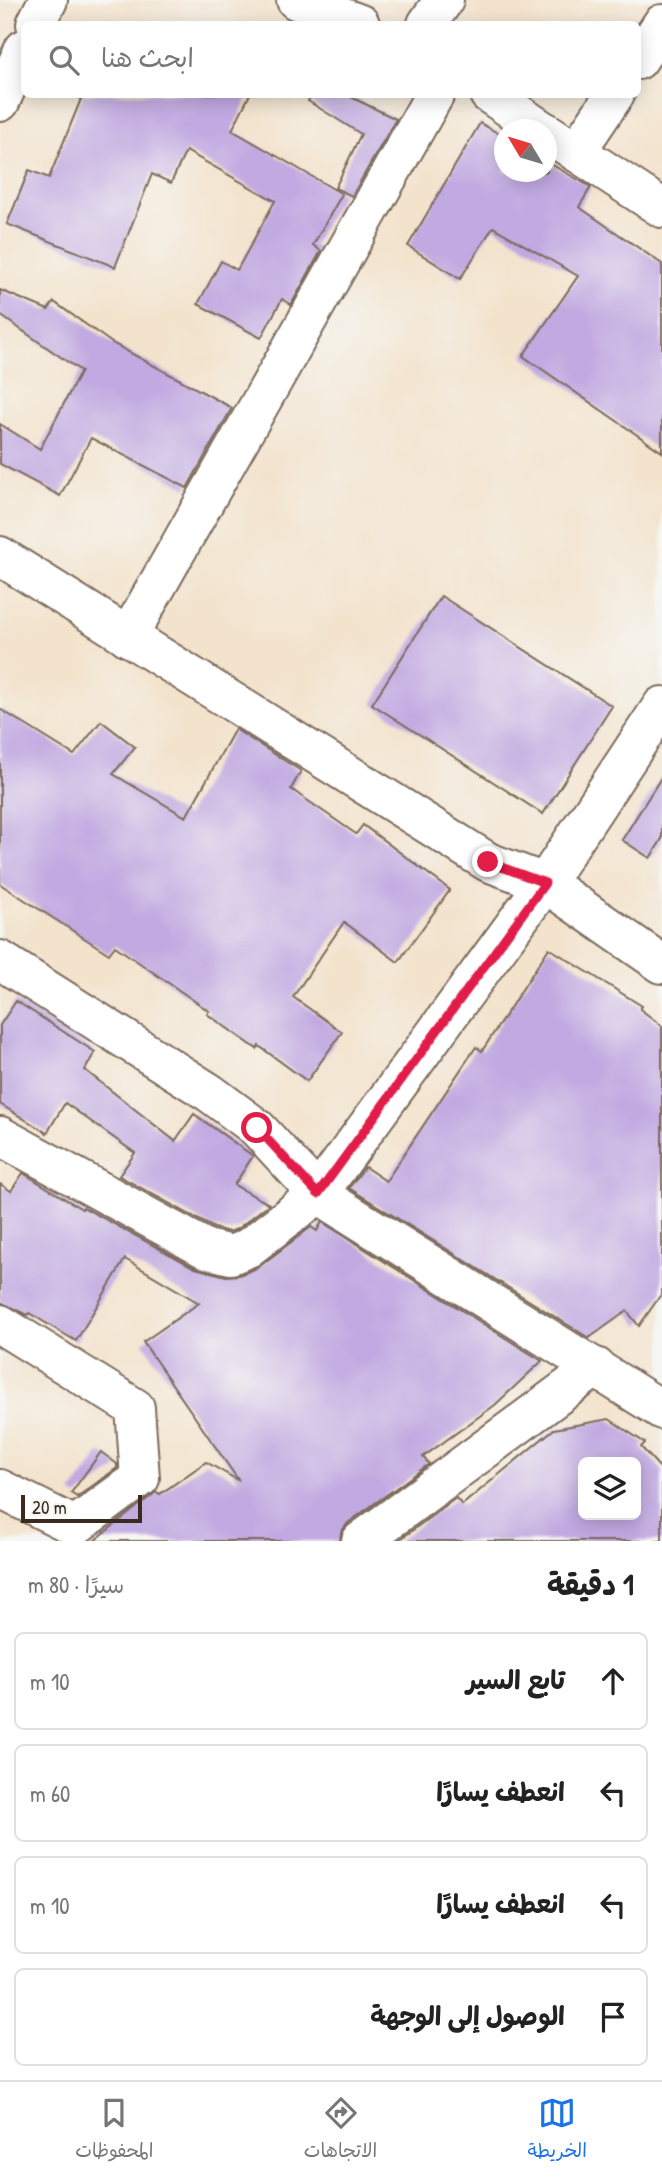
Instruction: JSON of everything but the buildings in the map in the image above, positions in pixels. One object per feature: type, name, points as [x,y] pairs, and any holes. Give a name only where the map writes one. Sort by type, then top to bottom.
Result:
[{"type":"street","points":[[38,21],[48,0]]},
{"type":"street","points":[[296,0],[352,21]]},
{"type":"street","points":[[429,21],[444,0]]},
{"type":"street","points":[[641,56],[662,24]]},
{"type":"street","points":[[0,102],[21,56]]},
{"type":"street","points":[[128,636],[433,98]]},
{"type":"street","points":[[495,98],[526,119]]},
{"type":"street","points":[[557,137],[610,98]]},
{"type":"street","points":[[557,139],[662,208]]},
{"type":"street","points":[[0,556],[488,862],[545,883],[662,964]]},
{"type":"street","points":[[0,1136],[206,1249],[230,1255],[254,1244],[318,1194],[545,883],[660,715]]},
{"type":"street","points":[[0,960],[210,1093],[257,1128],[318,1194],[662,1410]]},
{"type":"street","points":[[0,1324],[135,1408],[140,1478],[75,1526],[0,1489]]},
{"type":"street","points":[[361,1541],[596,1367]]},
{"type":"route","points":[[257,1128],[318,1194],[545,883],[488,862]]}]
